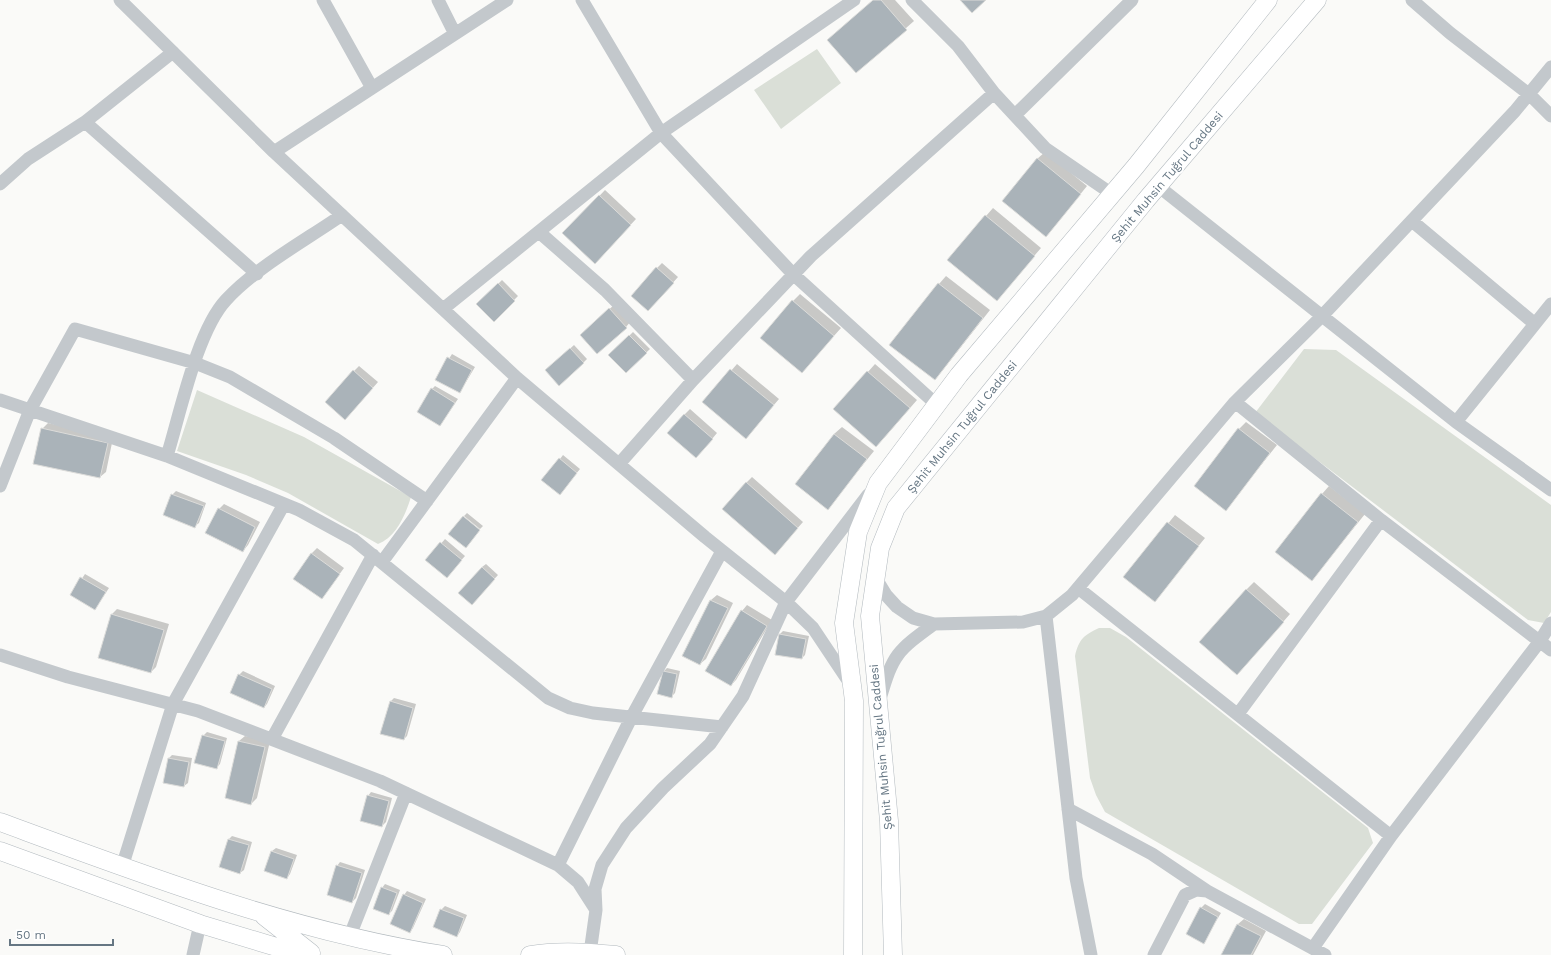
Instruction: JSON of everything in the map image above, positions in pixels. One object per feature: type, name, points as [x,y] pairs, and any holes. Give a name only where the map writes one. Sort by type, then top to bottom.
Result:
[{"type":"main road","name":"Şehit Muhsin Tuğrul Caddesi","points":[[853,955],[853,687],[844,623],[858,532],[878,483],[959,375],[1112,194],[1268,0]]},
{"type":"main road","name":"Şehit Muhsin Tuğrul Caddesi","points":[[893,955],[889,821],[870,616],[880,548],[896,508],[1158,186],[1317,0]]},
{"type":"main road","points":[[0,822],[160,881],[255,910],[349,938],[443,955]]},
{"type":"main road","points":[[0,851],[200,924],[302,955]]},
{"type":"main road","points":[[255,910],[314,955]]},
{"type":"main road","points":[[846,955],[852,937]]},
{"type":"main road","points":[[530,955],[546,952],[590,952],[616,955]]},
{"type":"street","points":[[120,0],[274,152],[517,378],[722,551],[786,602],[813,628],[853,687]]},
{"type":"street","points":[[323,0],[372,88]]},
{"type":"street","points":[[438,0],[455,34]]},
{"type":"street","points":[[274,152],[507,0]]},
{"type":"street","points":[[582,0],[661,133],[793,274],[937,405]]},
{"type":"street","points":[[443,309],[661,133],[854,0]]},
{"type":"street","points":[[1015,115],[1132,0]]},
{"type":"street","points":[[1412,0],[1450,33],[1530,95],[1551,116]]},
{"type":"street","points":[[920,3],[958,46],[994,93],[1045,148],[1112,194]]},
{"type":"street","points":[[0,184],[28,159],[85,122],[173,52]]},
{"type":"street","points":[[875,577],[886,595],[897,607],[913,618],[934,624],[1023,622],[1046,616],[1078,588],[1234,402],[1322,316],[1412,221],[1530,95],[1551,67]]},
{"type":"street","points":[[619,464],[693,380],[811,256],[994,93]]},
{"type":"street","points":[[85,122],[257,274]]},
{"type":"street","points":[[1158,186],[1456,422],[1551,490]]},
{"type":"street","points":[[167,456],[195,363],[209,326],[226,300],[257,274],[342,215]]},
{"type":"street","points":[[1412,221],[1535,324]]},
{"type":"street","points":[[539,232],[605,290],[693,380]]},
{"type":"street","points":[[1456,422],[1551,304]]},
{"type":"street","points":[[0,486],[30,410],[75,329],[195,363],[230,377],[334,438],[427,501]]},
{"type":"street","points":[[272,739],[378,559],[427,501],[517,378]]},
{"type":"street","points":[[0,400],[167,456],[298,510],[354,540],[548,698],[570,708],[631,718],[722,727]]},
{"type":"street","points":[[1234,402],[1381,520],[1551,650]]},
{"type":"street","points":[[590,952],[596,910],[595,890],[602,865],[626,828],[663,788],[710,744],[743,696],[786,602],[878,483]]},
{"type":"street","points":[[122,867],[174,704],[284,504]]},
{"type":"street","points":[[1238,714],[1381,520]]},
{"type":"street","points":[[558,865],[631,718],[722,551]]},
{"type":"street","points":[[1078,588],[1391,836]]},
{"type":"street","points":[[1046,616],[1076,878],[1091,955]]},
{"type":"street","points":[[1313,948],[1391,836],[1540,641],[1551,623]]},
{"type":"street","points":[[878,707],[889,667],[897,654],[906,644],[934,624]]},
{"type":"street","points":[[0,655],[68,677],[198,711],[380,781],[558,865],[578,882],[596,910]]},
{"type":"street","points":[[349,938],[406,793]]},
{"type":"street","points":[[1068,809],[1152,854],[1206,891],[1325,955]]},
{"type":"street","points":[[1154,955],[1185,895],[1196,890],[1206,891]]},
{"type":"street","points":[[193,955],[200,924]]},
{"type":"shaded area","points":[[817,49],[841,83],[781,129],[754,90]]},
{"type":"shaded area","points":[[1304,349],[1336,350],[1551,505],[1551,612],[1544,623],[1528,620],[1255,413]]},
{"type":"shaded area","points":[[197,390],[304,437],[411,497],[403,518],[395,531],[384,541],[378,544],[288,493],[246,475],[177,451]]},
{"type":"shaded area","points":[[1099,628],[1110,628],[1126,637],[1368,828],[1373,843],[1312,924],[1299,924],[1105,812],[1096,795],[1090,778],[1075,656],[1078,645],[1083,638]]},
{"type":"building","points":[[873,0],[881,0],[907,30],[856,73],[827,40]]},
{"type":"building","points":[[960,0],[986,0],[972,13]]},
{"type":"building","points":[[1037,158],[1081,194],[1046,237],[1002,201]]},
{"type":"building","points":[[599,195],[631,225],[595,264],[562,233]]},
{"type":"building","points":[[985,215],[1035,256],[997,301],[947,260]]},
{"type":"building","points":[[656,267],[674,283],[648,311],[631,296]]},
{"type":"building","points":[[498,283],[515,301],[494,322],[476,304]]},
{"type":"building","points":[[938,283],[983,318],[935,380],[889,345]]},
{"type":"building","points":[[792,300],[834,336],[802,373],[760,338]]},
{"type":"building","points":[[609,308],[627,328],[597,354],[580,335]]},
{"type":"building","points":[[629,335],[647,353],[626,373],[608,355]]},
{"type":"building","points":[[570,348],[584,363],[559,386],[545,370]]},
{"type":"building","points":[[447,357],[472,370],[460,393],[435,380]]},
{"type":"building","points":[[730,369],[774,405],[746,439],[702,402]]},
{"type":"building","points":[[353,370],[373,388],[345,420],[325,402]]},
{"type":"building","points":[[867,371],[910,408],[876,447],[833,409]]},
{"type":"building","points":[[431,388],[455,403],[440,426],[417,412]]},
{"type":"building","points":[[684,414],[713,439],[696,458],[667,433]]},
{"type":"building","points":[[41,428],[108,443],[100,478],[33,464]]},
{"type":"building","points":[[1238,428],[1270,453],[1226,511],[1194,486]]},
{"type":"building","points":[[834,434],[867,459],[828,510],[795,484]]},
{"type":"building","points":[[559,458],[577,473],[560,495],[541,480]]},
{"type":"building","points":[[746,482],[798,528],[775,555],[722,509]]},
{"type":"building","points":[[1321,493],[1358,522],[1312,581],[1275,552]]},
{"type":"building","points":[[171,494],[204,506],[195,528],[163,515]]},
{"type":"building","points":[[218,508],[255,527],[243,552],[205,533]]},
{"type":"building","points":[[463,516],[480,530],[466,548],[448,534]]},
{"type":"building","points":[[1167,522],[1199,546],[1155,602],[1123,577]]},
{"type":"building","points":[[440,542],[462,560],[447,578],[425,560]]},
{"type":"building","points":[[311,553],[340,574],[322,599],[293,579]]},
{"type":"building","points":[[482,567],[495,579],[472,605],[458,593]]},
{"type":"building","points":[[80,577],[106,592],[95,610],[70,595]]},
{"type":"building","points":[[1246,589],[1284,622],[1237,675],[1199,642]]},
{"type":"building","points":[[710,600],[728,608],[700,665],[682,656]]},
{"type":"building","points":[[741,610],[767,626],[731,686],[705,671]]},
{"type":"building","points":[[111,614],[164,630],[151,673],[98,658]]},
{"type":"building","points":[[779,634],[806,639],[802,659],[775,655]]},
{"type":"building","points":[[663,671],[677,674],[672,698],[657,694]]},
{"type":"building","points":[[238,674],[272,689],[264,708],[230,693]]},
{"type":"building","points":[[390,701],[413,708],[404,740],[380,734]]},
{"type":"building","points":[[202,735],[225,741],[217,769],[194,763]]},
{"type":"building","points":[[238,741],[265,747],[251,805],[225,798]]},
{"type":"building","points":[[168,758],[189,762],[184,787],[163,783]]},
{"type":"building","points":[[367,795],[389,801],[382,827],[360,821]]},
{"type":"building","points":[[228,839],[249,845],[240,874],[219,867]]},
{"type":"building","points":[[271,851],[294,859],[287,879],[264,871]]},
{"type":"building","points":[[336,865],[362,873],[352,903],[327,895]]},
{"type":"building","points":[[381,887],[397,893],[389,915],[373,909]]},
{"type":"building","points":[[403,894],[423,903],[410,933],[390,924]]},
{"type":"building","points":[[1200,907],[1218,917],[1204,944],[1186,934]]},
{"type":"building","points":[[440,909],[464,918],[457,937],[433,927]]},
{"type":"building","points":[[1237,924],[1261,936],[1251,955],[1221,955]]}]
